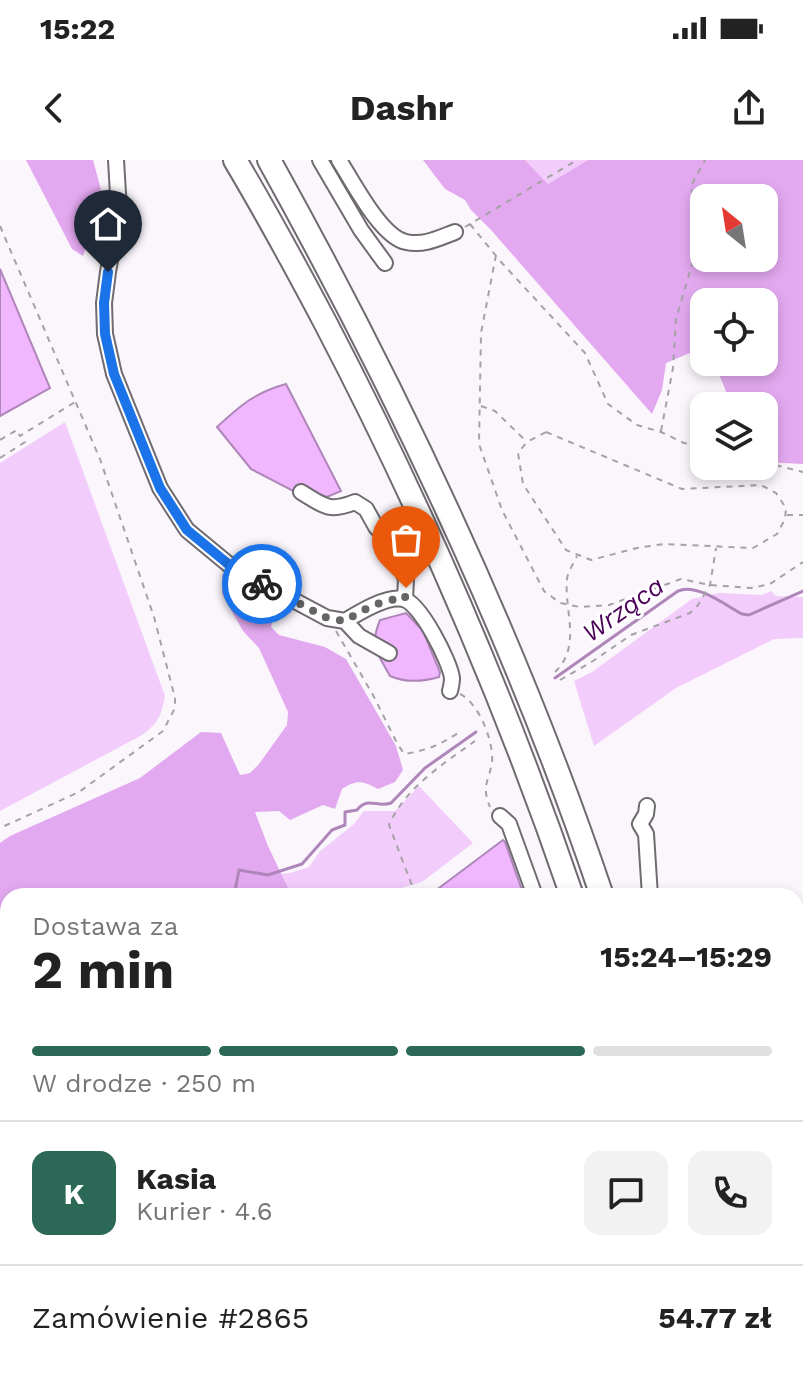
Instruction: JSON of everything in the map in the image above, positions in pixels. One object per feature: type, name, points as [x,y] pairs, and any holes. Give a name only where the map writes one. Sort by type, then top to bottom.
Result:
[{"type":"highway","points":[[235,160],[358,385],[414,502],[514,738],[569,888]]},
{"type":"highway","points":[[269,160],[376,359],[445,502],[539,723],[599,888]]},
{"type":"lane","points":[[116,160],[119,211],[106,287],[105,334],[114,374],[160,488],[187,530],[233,568],[324,616],[345,621],[359,636],[389,653]]},
{"type":"lane","points":[[320,160],[361,230],[385,263]]},
{"type":"lane","points":[[339,160],[388,233],[404,242],[428,243],[455,232]]},
{"type":"lane","points":[[373,247],[388,233]]},
{"type":"lane","points":[[301,492],[331,508],[341,508],[355,502],[366,509],[396,554],[406,579],[405,599]]},
{"type":"lane","points":[[345,621],[365,609],[395,598],[413,603],[430,626],[452,676],[450,691]]},
{"type":"lane","points":[[647,806],[640,824],[646,834],[649,888]]},
{"type":"lane","points":[[500,816],[509,824],[532,888]]},
{"type":"path","points":[[455,232],[577,160]]},
{"type":"path","points":[[661,432],[669,400],[676,319],[695,254],[697,219],[691,186],[705,160]]},
{"type":"path","points":[[470,224],[585,353],[608,404],[637,425],[690,444]]},
{"type":"path","points":[[0,226],[100,459],[154,617],[175,698],[175,708],[163,731],[79,792],[0,828]]},
{"type":"path","points":[[496,255],[481,333],[479,444],[502,510],[544,591],[560,603],[580,607],[609,605],[681,579],[751,588],[770,584],[803,562]]},
{"type":"path","points":[[20,436],[75,402]]},
{"type":"path","points":[[480,405],[495,411],[527,442]]},
{"type":"path","points":[[0,440],[17,430],[25,442],[0,458]]},
{"type":"path","points":[[546,432],[682,489],[761,485],[776,493],[786,508],[786,515],[777,534],[753,548],[664,544],[591,560],[566,550],[523,484],[518,453],[527,442],[546,432]]},
{"type":"path","points":[[778,466],[803,472]]},
{"type":"path","points":[[786,515],[803,515]]},
{"type":"path","points":[[560,680],[631,635],[690,613],[710,585],[717,547]]},
{"type":"path","points":[[555,672],[570,648],[568,575],[578,555]]},
{"type":"path","points":[[324,616],[373,695],[404,754],[440,745],[458,733]]},
{"type":"path","points":[[450,691],[464,695],[476,707],[487,733],[492,746],[492,764],[485,783],[486,797],[500,816]]},
{"type":"path","points":[[413,888],[389,825],[395,811],[426,777],[475,741]]},
{"type":"shaded area","points":[[26,160],[93,160],[101,190],[99,213],[83,256],[72,249]]},
{"type":"shaded area","points":[[423,160],[525,160],[548,184],[588,160],[803,160],[803,464],[778,463],[778,392],[726,392],[720,376],[778,376],[778,288],[690,288],[690,353],[666,363],[662,390],[652,414],[465,200],[445,189]]},
{"type":"shaded area","points":[[525,160],[588,160],[548,184]]},
{"type":"shaded area","points":[[0,269],[50,388],[0,416]]},
{"type":"shaded area","points":[[286,384],[341,491],[327,497],[300,488],[297,493],[251,469],[217,427],[248,401]]},
{"type":"shaded area","points":[[65,422],[165,696],[158,718],[142,735],[0,811],[0,463]]},
{"type":"shaded area","points":[[222,574],[275,610],[271,627],[279,635],[325,647],[346,659],[396,746],[403,770],[395,782],[378,789],[360,782],[352,784],[342,789],[335,809],[323,805],[290,820],[279,811],[255,812],[288,888],[0,888],[0,843],[140,778],[201,732],[221,733],[240,775],[250,773],[259,764],[287,725],[288,712],[259,648],[243,631],[222,594]]},
{"type":"shaded area","points":[[771,591],[776,596],[803,597],[803,638],[774,639],[676,688],[594,746],[574,681],[592,672],[692,599],[719,593],[762,595]]},
{"type":"shaded area","points":[[406,613],[423,631],[440,672],[439,677],[414,681],[390,676],[378,655],[375,637],[380,620]]},
{"type":"shaded area","points":[[419,786],[473,843],[422,882],[401,888],[246,888],[257,877],[309,867],[320,851],[353,825],[364,811],[395,811]]},
{"type":"shaded area","points":[[503,840],[521,888],[439,888]]},
{"type":"waterway","name":"Wrząca","points":[[555,678],[678,591],[702,592],[749,615],[803,591]]},
{"type":"waterway","name":"Wrząca","points":[[236,888],[239,870],[268,875],[302,864],[332,830],[345,825],[345,812],[369,803],[391,803],[425,768],[476,732]]},
{"type":"way so far","points":[[262,584],[327,618],[345,621],[365,609],[395,598],[405,599],[406,588]]},
{"type":"route","points":[[108,272],[104,303],[105,334],[114,374],[160,488],[187,530],[233,568],[262,584]]}]
